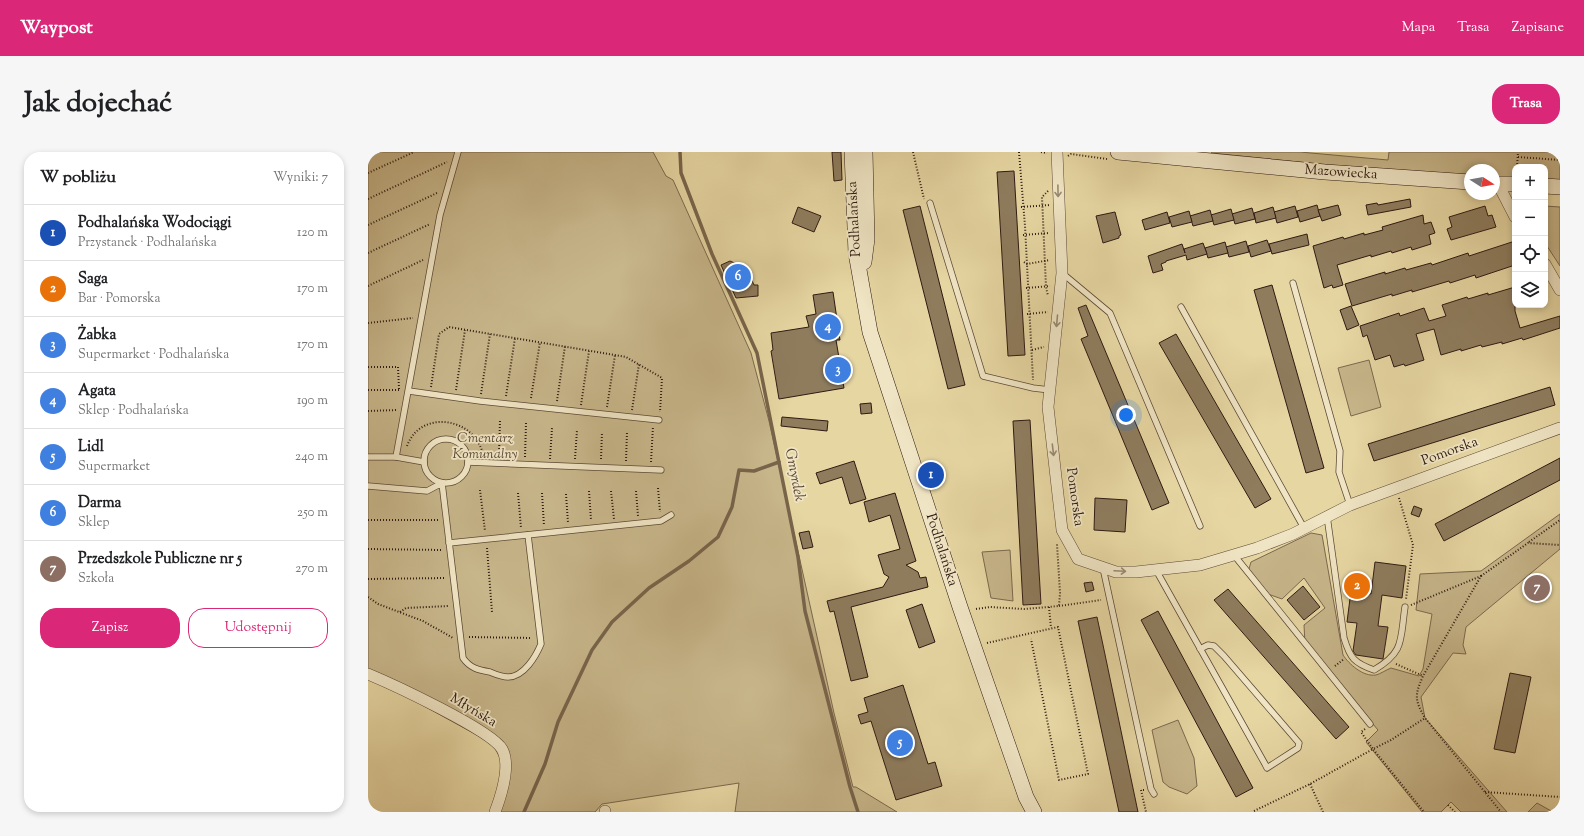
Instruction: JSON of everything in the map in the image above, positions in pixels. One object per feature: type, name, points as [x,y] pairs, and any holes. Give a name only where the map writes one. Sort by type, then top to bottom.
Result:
[{"type":"street","name":"Podhalańska","points":[[852,152],[856,253],[870,332],[960,607],[1024,790],[1034,812]]},
{"type":"street","name":"Podhalańska","points":[[861,285],[867,239],[865,152]]},
{"type":"street","name":"Mazowiecka","points":[[1118,152],[1192,156],[1464,181]]},
{"type":"street","name":"Pomorska","points":[[1054,155],[1062,273],[1056,310],[1048,407],[1062,530],[1078,559],[1116,572],[1156,570],[1200,565],[1234,555],[1293,534],[1326,515],[1350,505],[1560,428]]},
{"type":"street","points":[[1500,184],[1512,184]]},
{"type":"street","points":[[1548,186],[1560,187]]},
{"type":"street","points":[[1500,191],[1512,211]]},
{"type":"street","points":[[1548,269],[1560,290]]},
{"type":"street","name":"Młyńska","points":[[368,674],[410,692],[485,734],[501,748],[504,756],[504,772],[502,793],[495,812]]},
{"type":"lane","points":[[396,457],[409,391],[420,317],[439,220],[458,155]]},
{"type":"lane","points":[[930,203],[983,376],[1033,388],[1050,390]]},
{"type":"lane","points":[[1062,273],[1110,313],[1200,526]]},
{"type":"lane","points":[[1293,283],[1340,451],[1339,472],[1350,505]]},
{"type":"lane","points":[[1182,307],[1304,528]]},
{"type":"lane","points":[[409,391],[505,404],[659,420]]},
{"type":"lane","points":[[368,486],[426,491],[442,483],[449,483],[462,476],[468,462],[464,449],[459,444],[446,440],[439,441],[428,449],[424,462],[429,476],[442,483]]},
{"type":"lane","points":[[368,457],[396,457],[424,462]]},
{"type":"lane","points":[[468,462],[575,468],[661,470]]},
{"type":"lane","points":[[442,483],[452,578],[462,640],[463,658],[469,665],[480,670],[509,677],[521,672],[535,657],[541,644],[528,535]]},
{"type":"lane","points":[[448,543],[661,521],[671,515]]},
{"type":"lane","points":[[1326,515],[1344,638],[1349,654],[1360,665],[1374,670],[1389,661],[1399,647],[1405,607]]},
{"type":"lane","points":[[1234,555],[1370,724]]},
{"type":"lane","points":[[1103,568],[1152,791]]},
{"type":"lane","points":[[1156,570],[1200,649],[1268,768],[1298,748],[1299,743],[1224,656],[1214,646],[1208,645],[1200,649]]},
{"type":"path","points":[[368,173],[414,152]]},
{"type":"path","points":[[913,152],[924,199],[930,203]]},
{"type":"path","points":[[1019,152],[1033,382]]},
{"type":"path","points":[[1041,152],[1054,155]]},
{"type":"path","points":[[1517,164],[1518,152]]},
{"type":"path","points":[[368,199],[458,155]]},
{"type":"path","points":[[1518,157],[1560,160]]},
{"type":"path","points":[[368,226],[449,187]]},
{"type":"path","points":[[1028,314],[1056,310],[1055,302],[1046,294],[1042,197],[1051,187]]},
{"type":"path","points":[[1023,207],[1043,206],[1058,203]]},
{"type":"path","points":[[368,253],[439,220]]},
{"type":"path","points":[[1024,236],[1060,231]]},
{"type":"path","points":[[368,286],[432,255]]},
{"type":"path","points":[[1026,263],[1062,258]]},
{"type":"path","points":[[1027,289],[1061,285]]},
{"type":"path","points":[[368,323],[420,317]]},
{"type":"path","points":[[430,394],[439,334],[449,327],[626,357],[662,378],[659,420]]},
{"type":"path","points":[[455,398],[465,330]]},
{"type":"path","points":[[480,401],[490,334]]},
{"type":"path","points":[[505,404],[515,338]]},
{"type":"path","points":[[530,406],[540,342]]},
{"type":"path","points":[[555,409],[565,346]]},
{"type":"path","points":[[580,412],[590,350]]},
{"type":"path","points":[[606,414],[615,355]]},
{"type":"path","points":[[631,417],[639,364]]},
{"type":"path","points":[[368,368],[398,367],[399,390],[368,390]]},
{"type":"path","points":[[368,411],[405,410]]},
{"type":"path","points":[[651,470],[653,419]]},
{"type":"path","points":[[498,463],[500,420]]},
{"type":"path","points":[[404,459],[409,441],[419,429],[430,423],[442,421],[455,423],[466,428],[475,437],[481,448],[484,462]]},
{"type":"path","points":[[524,465],[526,422]]},
{"type":"path","points":[[550,466],[552,428]]},
{"type":"path","points":[[575,468],[577,430]]},
{"type":"path","points":[[600,468],[602,432]]},
{"type":"path","points":[[626,469],[627,432]]},
{"type":"path","points":[[1397,487],[1406,525],[1413,546],[1405,607],[1481,576],[1560,520]]},
{"type":"path","points":[[658,488],[661,521]]},
{"type":"path","points":[[480,490],[492,612]]},
{"type":"path","points":[[611,491],[614,526]]},
{"type":"path","points":[[636,491],[639,523]]},
{"type":"path","points":[[518,492],[521,536]]},
{"type":"path","points":[[589,492],[592,528]]},
{"type":"path","points":[[542,493],[544,533]]},
{"type":"path","points":[[566,494],[569,531]]},
{"type":"path","points":[[368,520],[446,520]]},
{"type":"path","points":[[1056,540],[1060,593],[1059,606]]},
{"type":"path","points":[[1528,543],[1560,545]]},
{"type":"path","points":[[368,549],[449,550]]},
{"type":"path","points":[[1481,576],[1424,676],[1416,692],[1417,704],[1425,718],[1501,812]]},
{"type":"path","points":[[368,579],[452,578]]},
{"type":"path","points":[[368,597],[378,604],[423,621],[462,640],[541,638]]},
{"type":"path","points":[[976,610],[990,607],[1024,609],[1049,607],[1110,598]]},
{"type":"path","points":[[400,612],[406,608],[457,606]]},
{"type":"path","points":[[1049,607],[1051,628]]},
{"type":"path","points":[[987,643],[1058,627],[1088,774],[1059,780],[1031,639]]},
{"type":"path","points":[[1328,672],[1349,654]]},
{"type":"path","points":[[1389,661],[1424,676]]},
{"type":"path","points":[[1254,812],[1310,784],[1391,740],[1425,718]]},
{"type":"path","points":[[1370,724],[1361,732],[1424,812]]},
{"type":"path","points":[[1310,784],[1323,812]]},
{"type":"path","points":[[1146,812],[1141,790],[1152,791]]},
{"type":"path","points":[[1485,792],[1560,797]]},
{"type":"path","points":[[1448,805],[1455,812]]},
{"type":"green space","name":"Cmentarz Komunalny","points":[[368,152],[653,152],[666,176],[673,180],[751,353],[769,421],[834,713],[853,787],[856,787],[897,812],[735,812],[739,783],[602,804],[595,812],[500,812],[501,760],[495,748],[484,739],[368,675]]},
{"type":"green space","points":[[1211,152],[1300,152],[1388,160],[1389,152],[1560,152],[1560,187],[1548,186],[1548,164],[1512,164],[1512,184],[1500,182],[1500,164],[1464,164],[1464,175],[1327,165]]},
{"type":"green space","points":[[1548,206],[1560,207],[1560,266],[1548,248]]},
{"type":"green space","points":[[1369,360],[1381,407],[1351,416],[1338,368]]},
{"type":"green space","points":[[1560,514],[1560,549],[1466,627],[1463,645],[1466,654],[1453,653],[1421,697],[1425,718],[1507,812],[1461,812],[1451,802],[1441,812],[1422,812],[1366,742],[1378,730],[1305,644],[1304,625],[1325,608],[1304,578],[1282,599],[1265,593],[1248,572],[1251,562],[1311,533],[1322,535],[1343,655],[1353,666],[1366,674],[1376,675],[1391,668],[1419,676],[1423,669],[1432,614],[1416,610],[1420,574],[1481,571]]},
{"type":"green space","points":[[1010,550],[1013,601],[991,598],[982,552]]},
{"type":"green space","points":[[1178,720],[1194,758],[1197,786],[1187,794],[1169,787],[1163,782],[1152,730]]},
{"type":"green space","points":[[1537,803],[1553,812],[1528,812]]},
{"type":"building","points":[[832,152],[841,152],[842,180],[834,181]]},
{"type":"building","points":[[1014,171],[1025,355],[1008,356],[997,172]]},
{"type":"building","points":[[1410,199],[1411,207],[1368,215],[1366,205],[1377,203],[1378,205]]},
{"type":"building","points":[[1317,205],[1320,216],[1300,222],[1297,211]]},
{"type":"building","points":[[1338,205],[1341,215],[1322,221],[1318,210]]},
{"type":"building","points":[[920,206],[965,385],[948,389],[903,210]]},
{"type":"building","points":[[1295,206],[1298,217],[1277,223],[1274,212]]},
{"type":"building","points":[[1485,206],[1488,216],[1492,215],[1496,227],[1451,240],[1447,229],[1452,227],[1449,217]]},
{"type":"building","points":[[798,207],[821,216],[814,232],[792,223]]},
{"type":"building","points":[[1273,207],[1276,218],[1256,223],[1254,213]]},
{"type":"building","points":[[1252,208],[1255,219],[1235,224],[1232,214]]},
{"type":"building","points":[[1231,209],[1234,220],[1214,225],[1211,215]]},
{"type":"building","points":[[1210,210],[1213,221],[1193,226],[1190,216]]},
{"type":"building","points":[[1189,211],[1192,222],[1172,227],[1169,217]]},
{"type":"building","points":[[1115,212],[1121,235],[1119,238],[1103,243],[1096,216]]},
{"type":"building","points":[[1167,212],[1170,223],[1145,230],[1142,220]]},
{"type":"building","points":[[1423,215],[1424,224],[1431,222],[1435,233],[1429,235],[1431,244],[1412,250],[1411,247],[1392,253],[1391,251],[1371,257],[1371,255],[1337,265],[1343,285],[1333,288],[1332,285],[1324,288],[1313,246],[1343,237],[1344,239],[1364,233],[1364,235],[1383,230],[1382,227]]},
{"type":"building","points":[[1307,234],[1309,245],[1272,254],[1269,244]]},
{"type":"building","points":[[1267,240],[1271,251],[1251,257],[1248,246]]},
{"type":"building","points":[[1246,241],[1249,252],[1229,257],[1226,247]]},
{"type":"building","points":[[1225,242],[1228,253],[1208,258],[1205,248]]},
{"type":"building","points":[[1512,242],[1512,266],[1476,278],[1475,275],[1450,283],[1449,281],[1412,292],[1412,290],[1392,296],[1392,294],[1352,306],[1345,284],[1385,272],[1385,274],[1405,268],[1406,270],[1431,263],[1432,265],[1468,253],[1469,256]]},
{"type":"building","points":[[1203,243],[1207,254],[1187,260],[1186,255],[1166,261],[1161,264],[1163,270],[1153,273],[1148,256],[1182,244],[1185,253],[1184,249]]},
{"type":"building","points":[[730,261],[746,268],[754,285],[758,285],[758,296],[736,298],[721,265]]},
{"type":"building","points":[[1272,285],[1324,468],[1306,473],[1254,290]]},
{"type":"building","points":[[1512,288],[1512,308],[1515,308],[1520,328],[1560,316],[1560,328],[1523,340],[1522,338],[1502,344],[1502,342],[1482,347],[1481,345],[1441,355],[1434,329],[1416,334],[1424,360],[1405,366],[1404,364],[1394,367],[1390,355],[1375,360],[1367,335],[1363,337],[1360,326],[1399,313],[1400,316],[1424,308],[1429,321],[1446,316],[1442,305],[1467,297],[1468,299],[1488,293],[1488,295]]},
{"type":"building","points":[[833,292],[840,340],[836,340],[844,388],[779,399],[771,351],[773,350],[771,333],[809,327],[806,316],[816,314],[813,295]]},
{"type":"building","points":[[1086,305],[1169,503],[1152,510],[1081,339],[1088,336],[1078,308]]},
{"type":"building","points":[[1351,306],[1359,325],[1347,330],[1340,310]]},
{"type":"building","points":[[1176,334],[1271,499],[1255,508],[1159,343]]},
{"type":"building","points":[[1550,387],[1555,405],[1374,461],[1368,444]]},
{"type":"building","points":[[871,403],[872,413],[861,414],[860,404]]},
{"type":"building","points":[[782,417],[828,421],[827,431],[781,426]]},
{"type":"building","points":[[1030,420],[1041,604],[1023,605],[1013,421]]},
{"type":"building","points":[[1560,458],[1560,480],[1444,541],[1435,524]]},
{"type":"building","points":[[854,461],[866,499],[850,504],[842,477],[820,484],[816,473]]},
{"type":"building","points":[[895,493],[916,561],[906,565],[918,572],[920,578],[926,577],[928,587],[851,607],[868,677],[851,681],[834,611],[830,612],[827,601],[883,587],[889,577],[884,574],[878,555],[900,549],[890,515],[869,522],[864,502]]},
{"type":"building","points":[[1095,498],[1127,500],[1125,532],[1094,530]]},
{"type":"building","points":[[1414,506],[1422,509],[1419,517],[1411,514]]},
{"type":"building","points":[[809,531],[813,547],[803,549],[799,533]]},
{"type":"building","points":[[1375,562],[1406,566],[1402,598],[1382,595],[1378,626],[1388,627],[1383,659],[1356,655],[1353,651],[1357,623],[1347,622],[1351,591],[1371,594]]},
{"type":"building","points":[[1092,582],[1094,590],[1086,592],[1084,583]]},
{"type":"building","points":[[1303,586],[1320,607],[1304,620],[1287,600]]},
{"type":"building","points":[[1228,589],[1349,727],[1336,739],[1214,600]]},
{"type":"building","points":[[922,604],[935,642],[919,648],[906,610]]},
{"type":"building","points":[[1158,611],[1253,788],[1236,797],[1141,620]]},
{"type":"building","points":[[1097,617],[1138,812],[1119,812],[1078,621]]},
{"type":"building","points":[[1510,673],[1531,677],[1515,753],[1494,749]]},
{"type":"building","points":[[903,685],[928,764],[935,762],[942,786],[896,800],[871,721],[861,724],[858,715],[868,712],[864,698]]},
{"type":"waterway","name":"Gmyrdek","points":[[680,152],[681,173],[712,254],[757,353],[798,557],[805,611],[850,787],[858,812]]},
{"type":"waterway","points":[[524,812],[545,764],[558,722],[592,650],[612,622],[649,588],[689,561],[718,537],[732,507],[739,470],[754,471],[779,462]]},
{"type":"place","name":"Darma","points":[[738,277]]},
{"type":"place","name":"Agata","points":[[828,327]]},
{"type":"place","name":"Żabka","points":[[838,370]]},
{"type":"place","name":"Podhalańska Wodociągi","points":[[931,475]]},
{"type":"place","name":"Saga","points":[[1357,586]]},
{"type":"place","name":"Przedszkole Publiczne nr 5","points":[[1537,588]]},
{"type":"place","name":"Lidl","points":[[900,743]]}]
